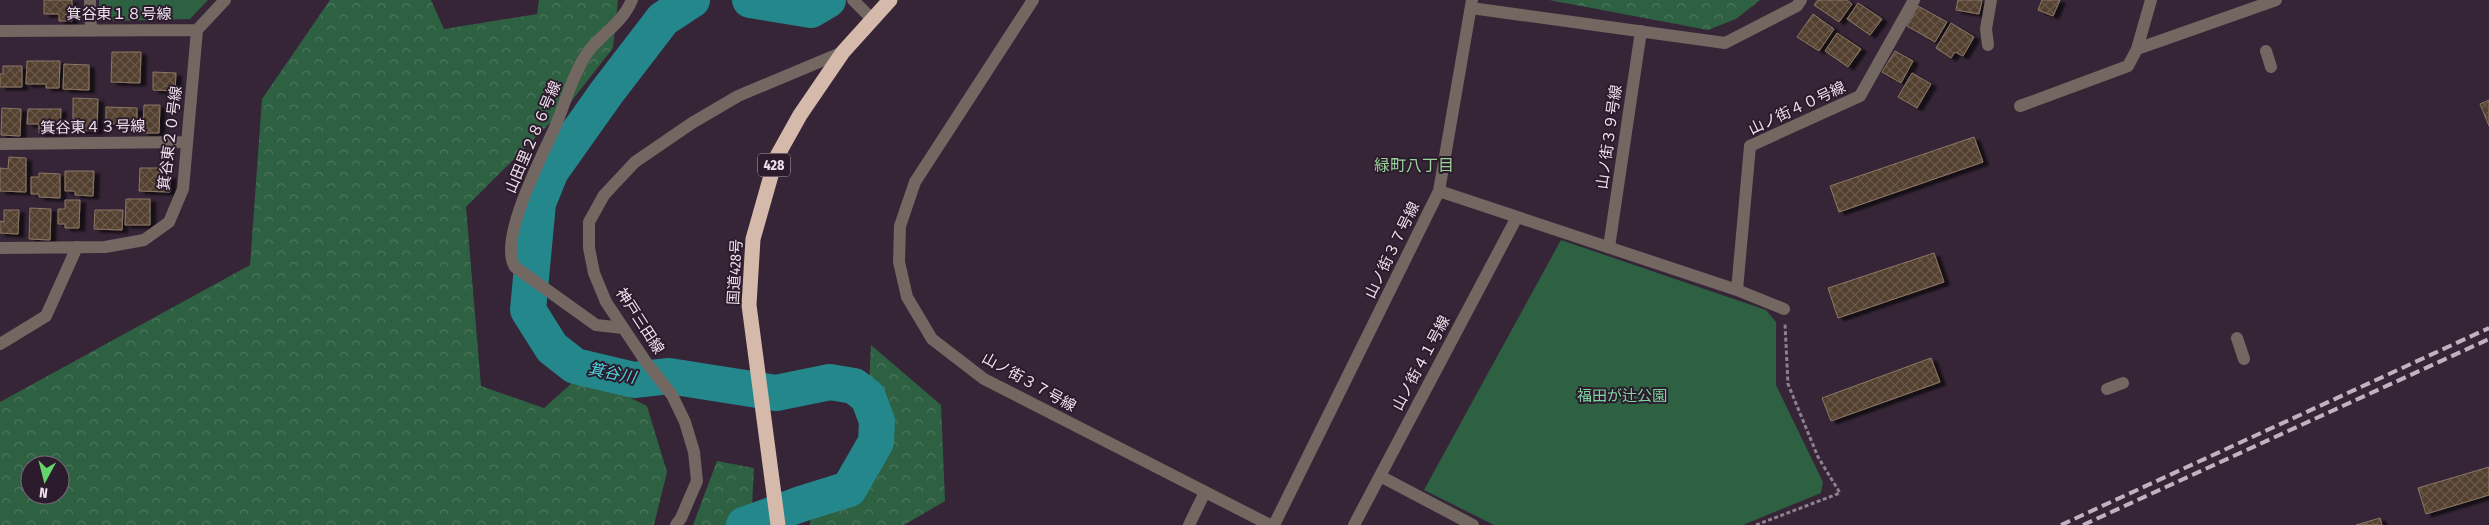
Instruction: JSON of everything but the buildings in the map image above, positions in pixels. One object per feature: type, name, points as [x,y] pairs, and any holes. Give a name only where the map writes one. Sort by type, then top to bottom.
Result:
[{"type":"highway","name":"国道428号","points":[[778,525],[749,305],[753,239],[776,158],[800,115],[843,52],[890,0]]},
{"type":"street","points":[[90,0],[91,30]]},
{"type":"street","points":[[197,30],[225,0]]},
{"type":"street","name":"山田里２８６号線","points":[[623,328],[596,325],[515,267],[511,262],[512,237],[526,190],[584,57],[625,15],[632,0]]},
{"type":"street","name":"山ノ街３７号線","points":[[1033,0],[915,182],[900,226],[899,262],[907,296],[932,339],[984,379],[1270,525]]},
{"type":"street","points":[[1471,4],[1725,43],[1797,6],[1801,0]]},
{"type":"street","name":"山ノ街４０号線","points":[[1737,290],[1750,146],[1860,96],[1914,0]]},
{"type":"street","points":[[1988,45],[1986,29],[1991,0]]},
{"type":"street","points":[[2020,106],[2128,66],[2137,50],[2150,0]]},
{"type":"street","points":[[2137,50],[2276,0]]},
{"type":"street","points":[[854,1],[872,19]]},
{"type":"street","name":"山ノ街３７号線","points":[[1274,525],[1439,191],[1471,4]]},
{"type":"street","name":"箕谷東１８号線","points":[[0,31],[197,30]]},
{"type":"street","name":"箕谷東２０号線","points":[[0,248],[105,247],[144,240],[169,222],[183,189],[197,30]]},
{"type":"street","name":"山ノ街３９号線","points":[[1609,247],[1641,31]]},
{"type":"street","points":[[2266,51],[2271,67]]},
{"type":"street","name":"神戸三田線","points":[[676,525],[698,481],[694,452],[672,395],[646,362],[606,302],[594,273],[589,248],[589,222],[604,195],[635,162],[692,123],[738,96],[843,52]]},
{"type":"street","name":"箕谷東４３号線","points":[[0,144],[187,142]]},
{"type":"street","points":[[1439,191],[1737,290],[1784,309]]},
{"type":"street","name":"山ノ街４１号線","points":[[1354,525],[1517,216]]},
{"type":"street","points":[[0,344],[46,316],[77,247]]},
{"type":"street","points":[[2237,338],[2244,359]]},
{"type":"street","points":[[2107,389],[2123,384]]},
{"type":"street","points":[[1380,476],[1473,525]]},
{"type":"street","points":[[1189,525],[1205,492]]},
{"type":"path","points":[[1756,525],[1840,494],[1818,457],[1788,384],[1784,309]]},
{"type":"green space","points":[[99,0],[208,0],[190,19],[114,21],[99,12]]},
{"type":"green space","points":[[330,0],[431,0],[444,29],[537,14],[539,0],[618,0],[613,48],[570,103],[466,207],[481,386],[544,408],[582,374],[647,406],[667,472],[654,525],[0,525],[0,402],[250,265],[262,99]]},
{"type":"green space","points":[[1549,0],[1760,0],[1736,19],[1708,30]]},
{"type":"green space","name":"福田が辻公園","points":[[1561,240],[1766,310],[1776,322],[1776,385],[1823,482],[1821,493],[1743,525],[1494,525],[1424,490]]},
{"type":"green space","points":[[871,345],[941,405],[945,501],[904,525],[810,525],[810,494],[864,483]]},
{"type":"green space","points":[[717,461],[754,468],[751,525],[693,525]]},
{"type":"waterway","name":"箕谷川","points":[[692,0],[663,19],[607,92],[551,171],[538,203],[528,310],[552,348],[575,366],[634,380],[669,376],[776,393],[830,382],[854,386],[868,397],[877,421],[876,442],[849,489],[744,525]]},
{"type":"waterway","name":"箕谷川","points":[[750,0],[811,10],[828,0]]},
{"type":"railway","points":[[2061,525],[2489,328]]},
{"type":"railway","points":[[2083,525],[2489,339]]},
{"type":"district","name":"緑町八丁目","points":[[1414,165]]}]
